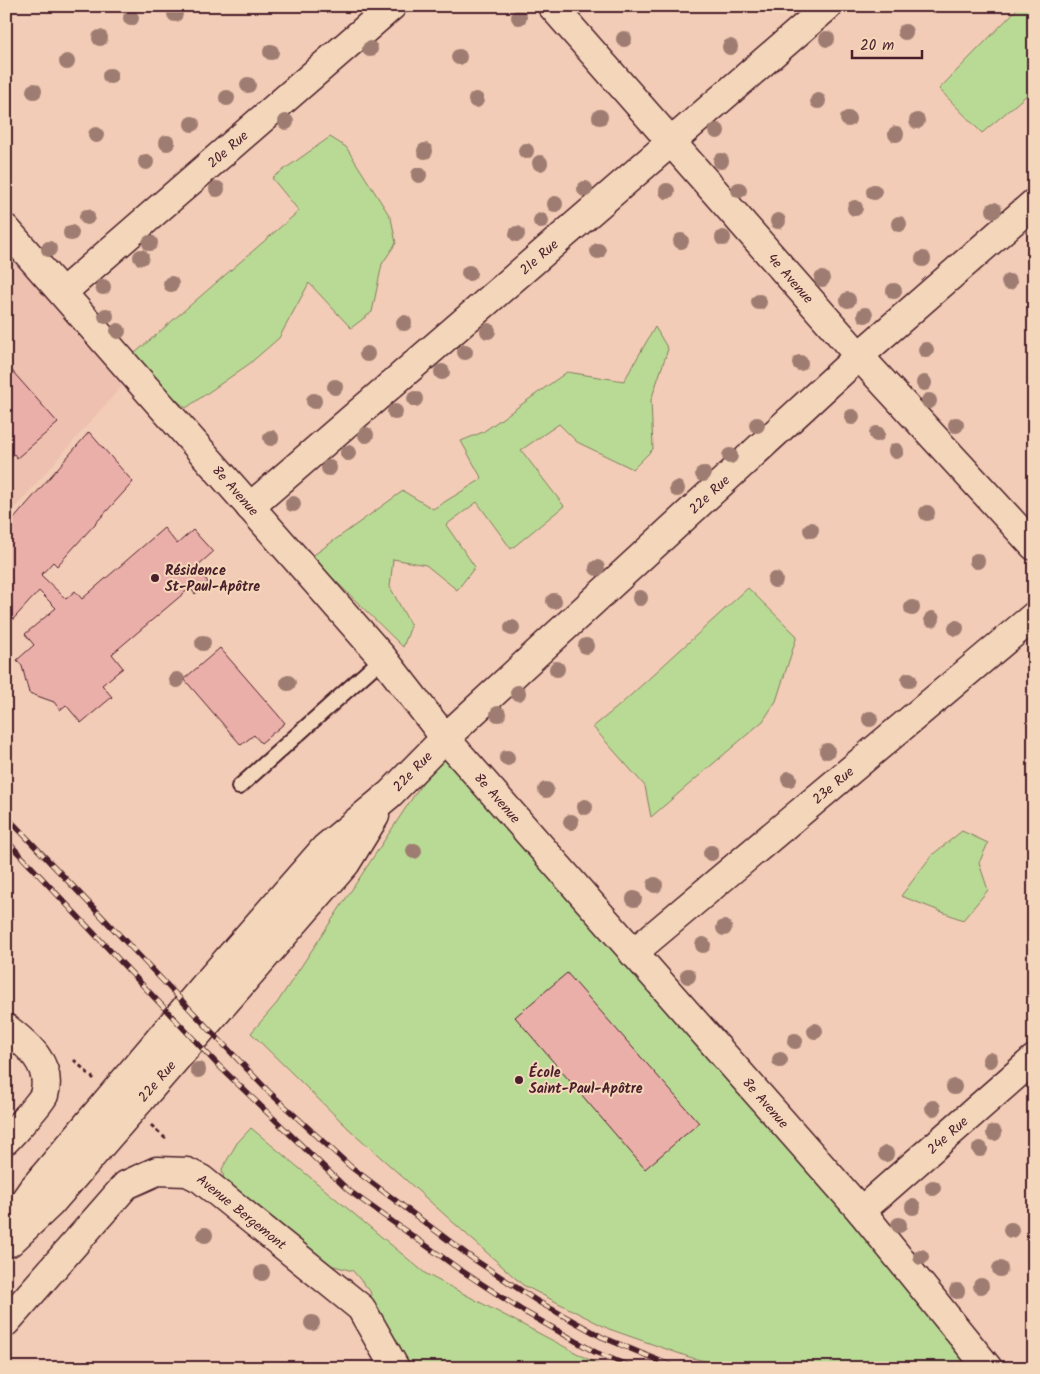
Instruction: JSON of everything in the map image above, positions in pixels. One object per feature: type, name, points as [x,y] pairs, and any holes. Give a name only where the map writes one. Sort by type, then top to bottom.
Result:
[{"type":"street","name":"20e Rue","points":[[63,292],[392,6]]},
{"type":"street","name":"4e Avenue","points":[[552,6],[859,356],[1034,546]]},
{"type":"street","name":"21e Rue","points":[[250,506],[828,6]]},
{"type":"street","name":"22e Rue","points":[[6,1227],[32,1190],[324,848],[390,794],[445,738],[859,356],[1034,203]]},
{"type":"street","name":"8e Avenue","points":[[6,229],[383,658],[445,738],[861,1211],[988,1368]]},
{"type":"street","name":"23e Rue","points":[[633,953],[1034,616]]},
{"type":"street","name":"22e Rue","points":[[6,1245],[50,1204],[340,870],[390,794]]},
{"type":"street","points":[[6,1028],[28,1045],[45,1071],[44,1095],[6,1140]]},
{"type":"street","name":"24e Rue","points":[[861,1211],[1034,1059]]},
{"type":"street","name":"Avenue Bergemont","points":[[6,1322],[126,1185],[157,1171],[186,1172],[201,1179],[361,1308],[395,1368]]},
{"type":"lane","points":[[239,786],[383,658]]},
{"type":"shaded area","points":[[6,229],[133,373],[6,518]]},
{"type":"green space","points":[[1020,6],[1034,6],[1034,89],[982,133],[939,89]]},
{"type":"green space","points":[[330,137],[346,147],[391,218],[396,243],[382,264],[372,312],[351,328],[309,283],[279,338],[249,364],[186,408],[127,360],[299,211],[272,178]]},
{"type":"green space","points":[[655,327],[668,349],[651,400],[653,449],[633,469],[577,442],[559,424],[521,450],[564,506],[511,549],[477,502],[446,525],[475,567],[457,590],[426,565],[393,559],[390,587],[411,626],[403,647],[311,557],[403,491],[433,509],[482,479],[461,441],[483,432],[567,372],[624,381]]},
{"type":"green space","points":[[748,588],[797,636],[776,701],[763,721],[651,817],[645,786],[593,727],[620,705]]},
{"type":"green space","name":"École Saint-Paul-Apôtre","points":[[445,738],[978,1368],[731,1368],[689,1357],[609,1329],[523,1285],[348,1128],[251,1033],[277,1003],[442,753]]},
{"type":"green space","points":[[962,831],[988,843],[979,863],[988,890],[963,920],[901,896],[932,855]]},
{"type":"green space","points":[[251,1128],[426,1274],[605,1368],[402,1368],[387,1354],[370,1291],[353,1271],[330,1265],[225,1187],[222,1169],[237,1143]]},
{"type":"building","points":[[6,364],[58,423],[17,458],[14,454],[6,461]]},
{"type":"building","name":"Résidence St-Paul-Apôtre","points":[[89,432],[133,482],[57,566],[53,562],[41,575],[66,599],[75,591],[82,599],[164,528],[177,544],[193,530],[213,552],[196,567],[208,582],[195,594],[190,588],[112,654],[123,668],[102,685],[112,697],[81,723],[66,705],[60,710],[54,702],[29,693],[22,666],[17,660],[34,645],[25,634],[56,608],[39,591],[6,627],[6,528]]},
{"type":"building","points":[[220,648],[285,723],[261,743],[254,735],[241,745],[184,679]]},
{"type":"building","points":[[567,973],[699,1123],[645,1169],[515,1017]]},
{"type":"railway","points":[[6,816],[268,1091],[351,1167],[472,1258],[537,1301],[602,1337],[677,1368]]},
{"type":"railway","points":[[6,840],[217,1064],[348,1190],[459,1269],[523,1311],[595,1352],[634,1368]]},
{"type":"place","name":"Résidence St-Paul-Apôtre","points":[[155,578]]},
{"type":"place","name":"École Saint-Paul-Apôtre","points":[[519,1080]]}]
